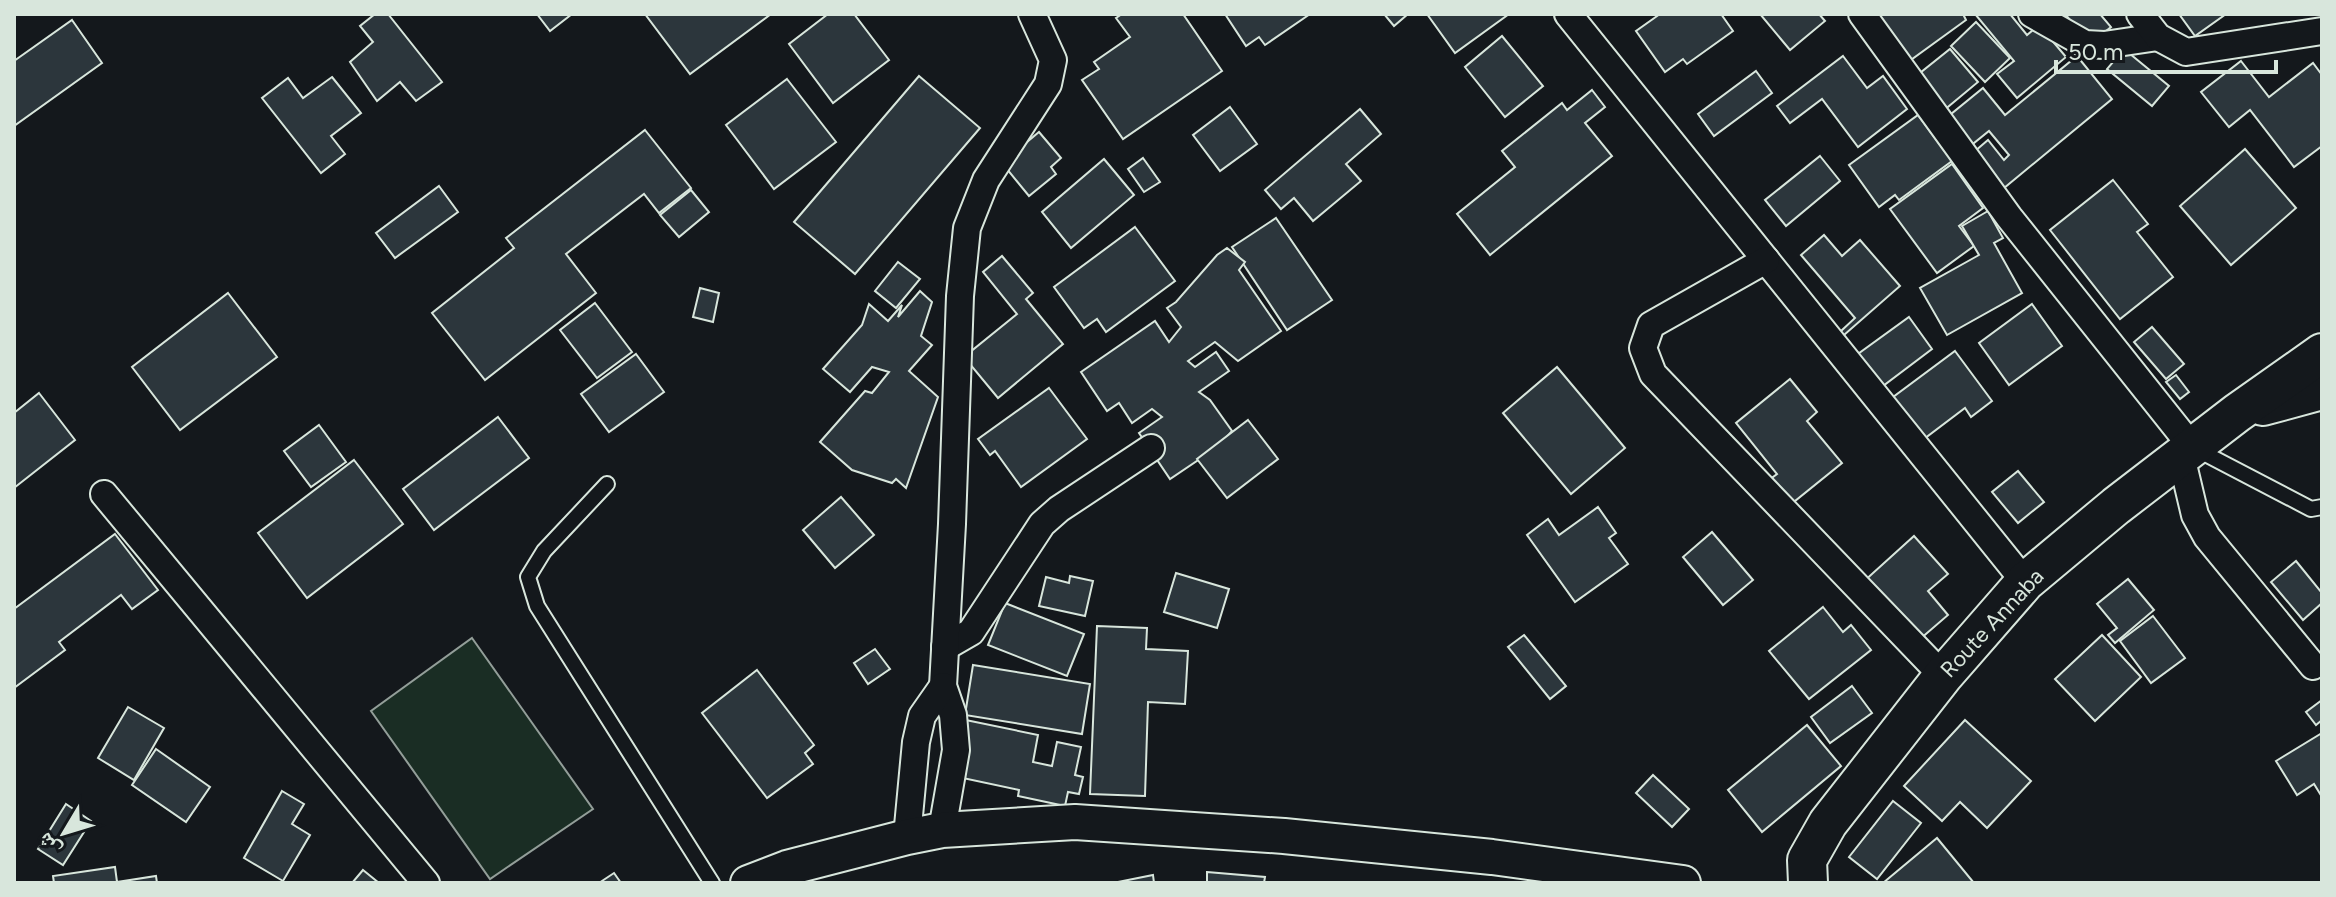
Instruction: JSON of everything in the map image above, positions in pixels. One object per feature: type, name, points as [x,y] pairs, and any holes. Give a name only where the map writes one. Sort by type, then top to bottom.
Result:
[{"type":"main road","name":"Route Annaba","points":[[1808,883],[1807,860],[1828,823],[1943,676],[2025,582],[2116,506],[2237,413],[2322,353]]},
{"type":"main road","name":"Route Annaba","points":[[2237,413],[2322,390]]},
{"type":"street","points":[[1568,14],[2025,582]]},
{"type":"street","points":[[1862,14],[2009,217],[2187,452],[2195,515],[2207,537],[2313,666]]},
{"type":"street","points":[[2032,14],[2085,44],[2104,45],[2158,37]]},
{"type":"street","points":[[2140,14],[2158,37],[2186,52],[2322,31]]},
{"type":"street","points":[[942,830],[956,750],[953,715],[943,686],[960,296],[967,228],[986,180],[1048,84],[1053,60],[1035,15]]},
{"type":"street","points":[[1766,260],[1651,325],[1643,348],[1653,374],[1943,676]]},
{"type":"street","points":[[945,647],[971,632],[1042,524],[1059,509],[1151,448]]},
{"type":"street","points":[[104,494],[426,883]]},
{"type":"street","points":[[907,837],[916,742],[922,716],[943,686]]},
{"type":"street","points":[[748,883],[787,868],[942,830],[1075,822],[1284,836],[1492,857],[1683,883]]},
{"type":"lane","points":[[2187,452],[2311,509],[2322,507]]},
{"type":"lane","points":[[607,484],[544,551],[528,577],[537,606],[712,883]]},
{"type":"green space","points":[[472,638],[593,809],[490,879],[371,711]]},
{"type":"building","points":[[375,14],[388,14],[442,82],[416,101],[400,82],[377,101],[350,62],[373,42],[360,26]]},
{"type":"building","points":[[537,14],[572,14],[550,31]]},
{"type":"building","points":[[645,14],[771,14],[690,74]]},
{"type":"building","points":[[828,14],[854,14],[889,60],[833,103],[789,44]]},
{"type":"building","points":[[1122,14],[1183,14],[1222,71],[1123,139],[1082,80],[1099,69],[1094,62],[1130,37],[1116,18]]},
{"type":"building","points":[[1225,14],[1310,14],[1265,45],[1259,37],[1246,46]]},
{"type":"building","points":[[1384,14],[1408,14],[1394,26]]},
{"type":"building","points":[[1427,14],[1509,14],[1455,53]]},
{"type":"building","points":[[1660,14],[1721,14],[1733,31],[1687,64],[1683,59],[1665,72],[1636,31]]},
{"type":"building","points":[[1760,14],[1819,14],[1825,21],[1790,50]]},
{"type":"building","points":[[1876,14],[1963,14],[1966,20],[1908,62]]},
{"type":"building","points":[[1975,14],[2010,14],[2027,35],[2039,25],[2066,57],[2017,98],[1997,74],[2014,61]]},
{"type":"building","points":[[2065,14],[2100,14],[2111,27],[2090,44]]},
{"type":"building","points":[[2179,14],[2226,14],[2195,36]]},
{"type":"building","points":[[72,20],[102,63],[14,126],[14,61]]},
{"type":"building","points":[[1976,22],[2010,58],[1985,82],[1951,46]]},
{"type":"building","points":[[1502,36],[1543,86],[1505,117],[1465,67]]},
{"type":"building","points":[[1950,49],[1978,82],[1943,111],[1915,77]]},
{"type":"building","points":[[2124,49],[2169,86],[2152,106],[2107,69]]},
{"type":"building","points":[[1843,56],[1867,88],[1883,76],[1907,109],[1858,147],[1822,99],[1790,123],[1777,106]]},
{"type":"building","points":[[2077,56],[2112,99],[1998,193],[1968,157],[1988,140],[2004,160],[2009,155],[1989,131],[1969,147],[1945,119],[1983,88],[2005,115]]},
{"type":"building","points":[[2241,61],[2269,97],[2313,63],[2322,75],[2322,146],[2294,167],[2250,110],[2229,127],[2201,92]]},
{"type":"building","points":[[1756,71],[1772,93],[1714,136],[1698,114]]},
{"type":"building","points":[[919,76],[980,128],[855,274],[794,222]]},
{"type":"building","points":[[332,77],[361,113],[331,136],[345,154],[321,173],[262,98],[288,78],[303,98]]},
{"type":"building","points":[[787,79],[836,142],[774,189],[726,125]]},
{"type":"building","points":[[1592,90],[1605,107],[1585,123],[1612,156],[1490,255],[1457,214],[1515,167],[1502,151],[1562,103],[1567,110]]},
{"type":"building","points":[[1230,107],[1257,144],[1220,171],[1193,135]]},
{"type":"building","points":[[1360,109],[1381,134],[1346,164],[1361,181],[1313,221],[1294,198],[1281,209],[1265,190]]},
{"type":"building","points":[[1918,115],[1952,161],[1899,200],[1895,195],[1879,207],[1849,165]]},
{"type":"building","points":[[645,130],[691,188],[659,213],[644,194],[566,254],[596,293],[485,380],[432,313],[514,248],[506,238]]},
{"type":"building","points":[[1039,132],[1061,158],[1051,167],[1056,174],[1029,196],[1002,163]]},
{"type":"building","points":[[2245,149],[2296,208],[2231,265],[2180,206]]},
{"type":"building","points":[[1820,156],[1840,181],[1786,226],[1765,200]]},
{"type":"building","points":[[1143,158],[1160,182],[1144,192],[1128,169]]},
{"type":"building","points":[[1104,159],[1134,195],[1071,248],[1042,212]]},
{"type":"building","points":[[1952,164],[1983,208],[1959,226],[1974,246],[1937,273],[1890,209]]},
{"type":"building","points":[[2113,180],[2148,224],[2137,232],[2173,277],[2120,319],[2050,230]]},
{"type":"building","points":[[439,186],[458,212],[395,258],[376,233]]},
{"type":"building","points":[[691,190],[709,212],[679,237],[660,215]]},
{"type":"building","points":[[1988,211],[2003,238],[1994,243],[2022,293],[1947,335],[1920,288],[1979,255],[1962,226]]},
{"type":"building","points":[[1276,218],[1332,300],[1287,330],[1232,247]]},
{"type":"building","points":[[1135,227],[1175,281],[1106,332],[1097,319],[1084,328],[1054,287]]},
{"type":"building","points":[[1824,235],[1842,256],[1860,240],[1900,286],[1844,335],[1840,332],[1855,318],[1801,255]]},
{"type":"building","points":[[1227,248],[1245,262],[1239,270],[1281,331],[1238,361],[1215,342],[1188,361],[1195,367],[1216,352],[1229,371],[1199,392],[1210,400],[1232,431],[1219,446],[1170,479],[1139,433],[1162,417],[1152,409],[1132,423],[1119,403],[1107,411],[1081,372],[1155,321],[1169,342],[1181,327],[1167,308]]},
{"type":"building","points":[[1002,256],[1033,293],[1026,299],[1063,344],[998,398],[964,357],[1017,314],[983,272]]},
{"type":"building","points":[[898,262],[920,279],[896,308],[875,291]]},
{"type":"building","points":[[700,288],[719,293],[713,322],[693,317]]},
{"type":"building","points":[[920,291],[932,302],[921,336],[932,345],[909,371],[938,397],[906,488],[896,479],[892,483],[852,470],[820,442],[865,391],[872,393],[889,372],[872,367],[850,392],[823,369],[862,325],[869,304],[888,321],[902,305],[898,317]]},
{"type":"building","points":[[228,293],[277,357],[180,430],[132,367]]},
{"type":"building","points":[[595,303],[632,352],[597,378],[560,330]]},
{"type":"building","points":[[2032,304],[2062,346],[2009,385],[1979,343]]},
{"type":"building","points":[[1909,317],[1932,349],[1875,392],[1851,359]]},
{"type":"building","points":[[2152,327],[2184,364],[2166,379],[2134,342]]},
{"type":"building","points":[[1955,351],[1992,401],[1971,417],[1965,408],[1908,451],[1877,409]]},
{"type":"building","points":[[636,354],[664,392],[609,432],[581,394]]},
{"type":"building","points":[[1557,367],[1625,448],[1571,494],[1503,413]]},
{"type":"building","points":[[2176,375],[2189,392],[2180,399],[2166,382]]},
{"type":"building","points":[[1790,379],[1817,412],[1807,421],[1842,463],[1790,505],[1769,480],[1777,474],[1736,423]]},
{"type":"building","points":[[1049,388],[1087,439],[1021,487],[995,451],[990,455],[978,439]]},
{"type":"building","points":[[39,393],[75,440],[14,488],[14,413]]},
{"type":"building","points":[[498,417],[529,458],[434,530],[403,489]]},
{"type":"building","points":[[1248,420],[1278,459],[1227,498],[1197,459]]},
{"type":"building","points":[[319,425],[346,462],[311,487],[284,451]]},
{"type":"building","points":[[354,460],[403,524],[307,598],[258,533]]},
{"type":"building","points":[[2018,471],[2044,502],[2018,523],[1992,492]]},
{"type":"building","points":[[841,497],[874,535],[835,568],[803,530]]},
{"type":"building","points":[[1598,507],[1616,533],[1609,538],[1628,564],[1575,602],[1527,535],[1548,519],[1559,535]]},
{"type":"building","points":[[1712,532],[1753,580],[1723,605],[1683,557]]},
{"type":"building","points":[[115,534],[158,590],[132,609],[121,595],[59,642],[65,650],[14,688],[14,609]]},
{"type":"building","points":[[1914,536],[1948,574],[1928,591],[1948,615],[1905,652],[1852,592]]},
{"type":"building","points":[[2296,561],[2322,593],[2322,603],[2303,620],[2271,582]]},
{"type":"building","points":[[1176,573],[1229,589],[1217,628],[1164,612]]},
{"type":"building","points":[[1070,576],[1093,581],[1085,616],[1039,606],[1046,577],[1069,583]]},
{"type":"building","points":[[2128,579],[2154,610],[2115,643],[2108,635],[2117,628],[2097,604]]},
{"type":"building","points":[[1005,603],[1084,634],[1067,676],[988,645]]},
{"type":"building","points":[[1823,607],[1843,632],[1851,625],[1871,650],[1809,699],[1769,651]]},
{"type":"building","points":[[2153,616],[2185,658],[2151,683],[2120,641]]},
{"type":"building","points":[[1097,626],[1147,628],[1146,649],[1188,651],[1185,704],[1148,702],[1145,796],[1090,794]]},
{"type":"building","points":[[1524,635],[1566,686],[1550,699],[1508,647]]},
{"type":"building","points":[[2102,635],[2141,677],[2095,721],[2055,679]]},
{"type":"building","points":[[875,649],[890,669],[868,684],[854,663]]},
{"type":"building","points":[[973,665],[1090,684],[1082,734],[965,715]]},
{"type":"building","points":[[757,670],[814,745],[805,753],[813,764],[767,798],[702,713]]},
{"type":"building","points":[[1852,686],[1872,713],[1830,743],[1811,717]]},
{"type":"building","points":[[2322,700],[2322,720],[2316,725],[2306,712]]},
{"type":"building","points":[[128,707],[164,728],[134,780],[98,758]]},
{"type":"building","points":[[956,718],[1038,735],[1033,762],[1052,766],[1057,742],[1081,747],[1075,775],[1083,777],[1079,794],[1068,792],[1065,806],[1018,796],[1019,790],[944,774]]},
{"type":"building","points":[[1965,720],[2031,781],[1987,828],[1960,802],[1942,821],[1904,786]]},
{"type":"building","points":[[1807,725],[1841,766],[1762,832],[1728,790]]},
{"type":"building","points":[[2322,733],[2322,797],[2314,784],[2297,795],[2276,761]]},
{"type":"building","points":[[156,749],[210,787],[186,822],[132,785]]},
{"type":"building","points":[[1653,775],[1689,809],[1672,827],[1636,793]]},
{"type":"building","points":[[282,791],[304,804],[292,824],[310,835],[283,881],[244,858]]},
{"type":"building","points":[[1893,801],[1921,823],[1877,879],[1849,857]]},
{"type":"building","points":[[66,804],[91,821],[63,865],[38,849]]},
{"type":"building","points":[[1937,838],[1974,883],[1883,883]]},
{"type":"building","points":[[115,867],[117,882],[156,876],[157,883],[54,883],[53,876]]},
{"type":"building","points":[[363,870],[379,883],[352,883]]},
{"type":"building","points":[[1207,872],[1265,877],[1264,883],[1207,883]]},
{"type":"building","points":[[614,873],[621,883],[599,883]]},
{"type":"building","points":[[1153,875],[1154,883],[1113,883]]}]
